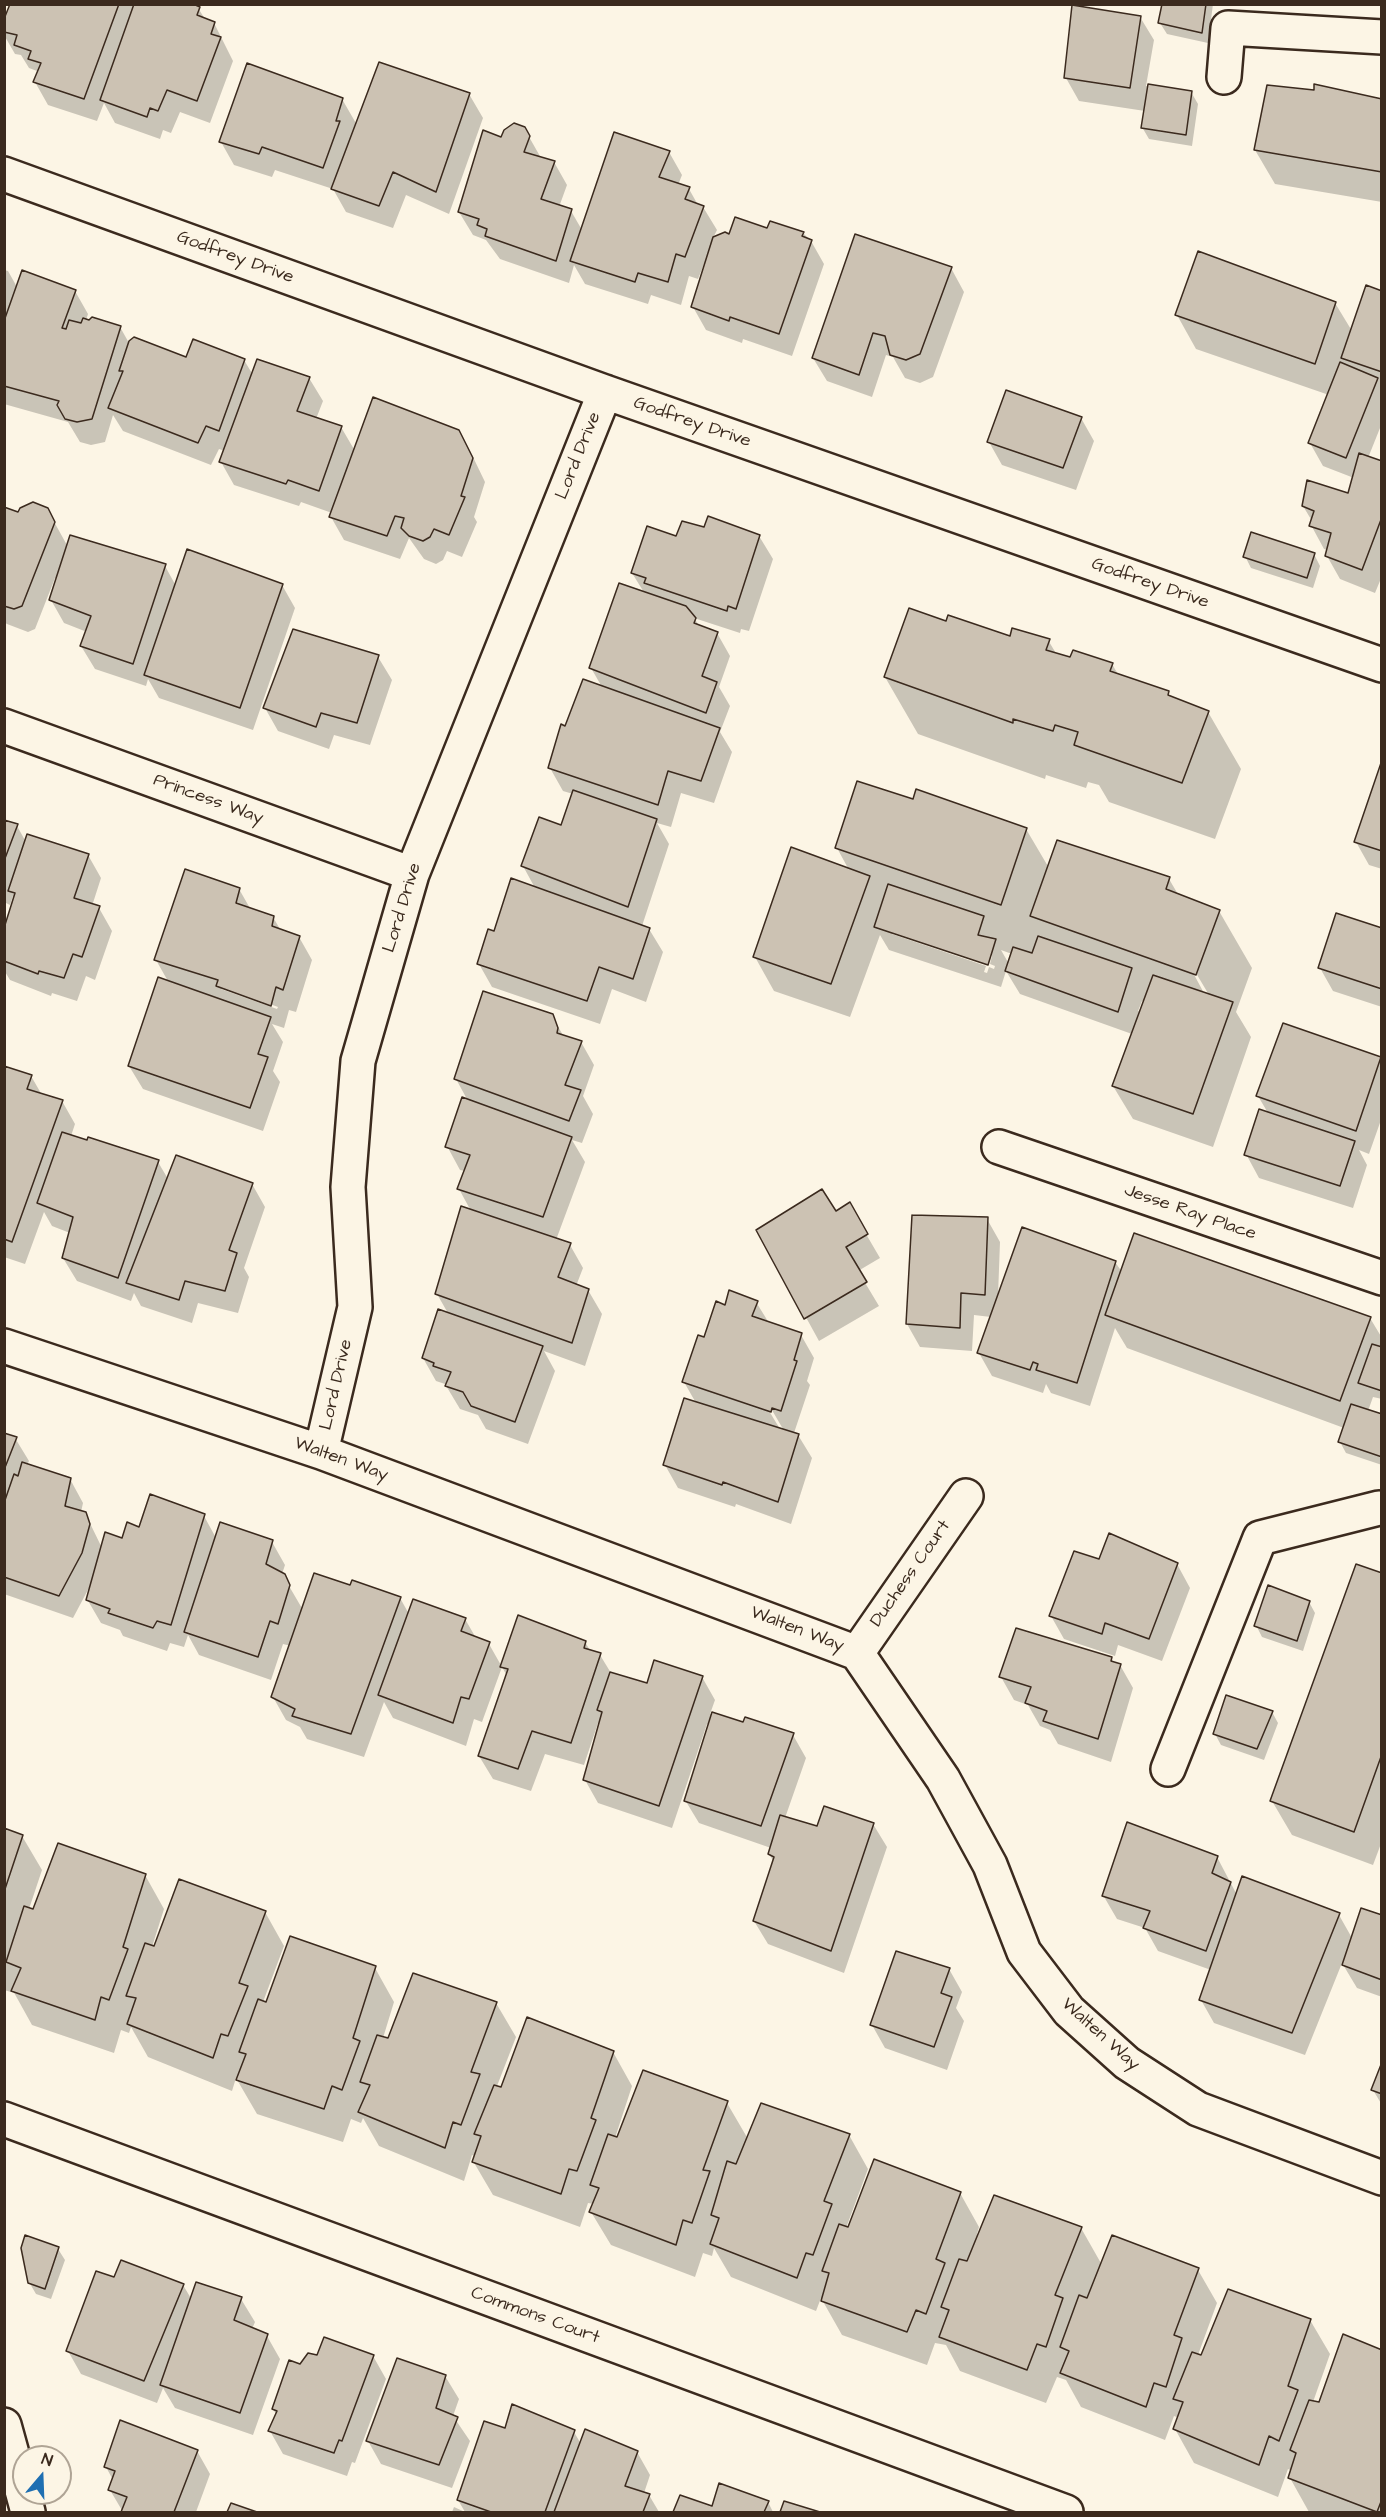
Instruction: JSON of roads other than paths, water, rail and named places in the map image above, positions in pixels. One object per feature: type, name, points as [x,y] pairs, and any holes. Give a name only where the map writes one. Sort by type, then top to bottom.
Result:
[{"type":"street","points":[[1224,77],[1228,28],[1382,37]]},
{"type":"street","name":"Godfrey Drive","points":[[4,174],[605,392],[1382,665]]},
{"type":"street","name":"Lord Drive","points":[[321,1452],[355,1307],[348,1187],[358,1060],[412,874],[605,392]]},
{"type":"street","name":"Princess Way","points":[[4,726],[412,874]]},
{"type":"street","name":"Jesse Ray Place","points":[[999,1147],[1382,1278]]},
{"type":"street","name":"Walten Way","points":[[4,1346],[321,1452],[857,1653],[944,1779],[990,1865],[1024,1952],[1069,2011],[1127,2063],[1198,2109],[1382,2178]]},
{"type":"street","name":"Duchess Court","points":[[857,1653],[966,1496]]},
{"type":"street","points":[[1168,1768],[1260,1538],[1381,1507]]},
{"type":"street","name":"Commons Court","points":[[4,2119],[1066,2512]]},
{"type":"street","points":[[4,2426],[28,2512]]}]
